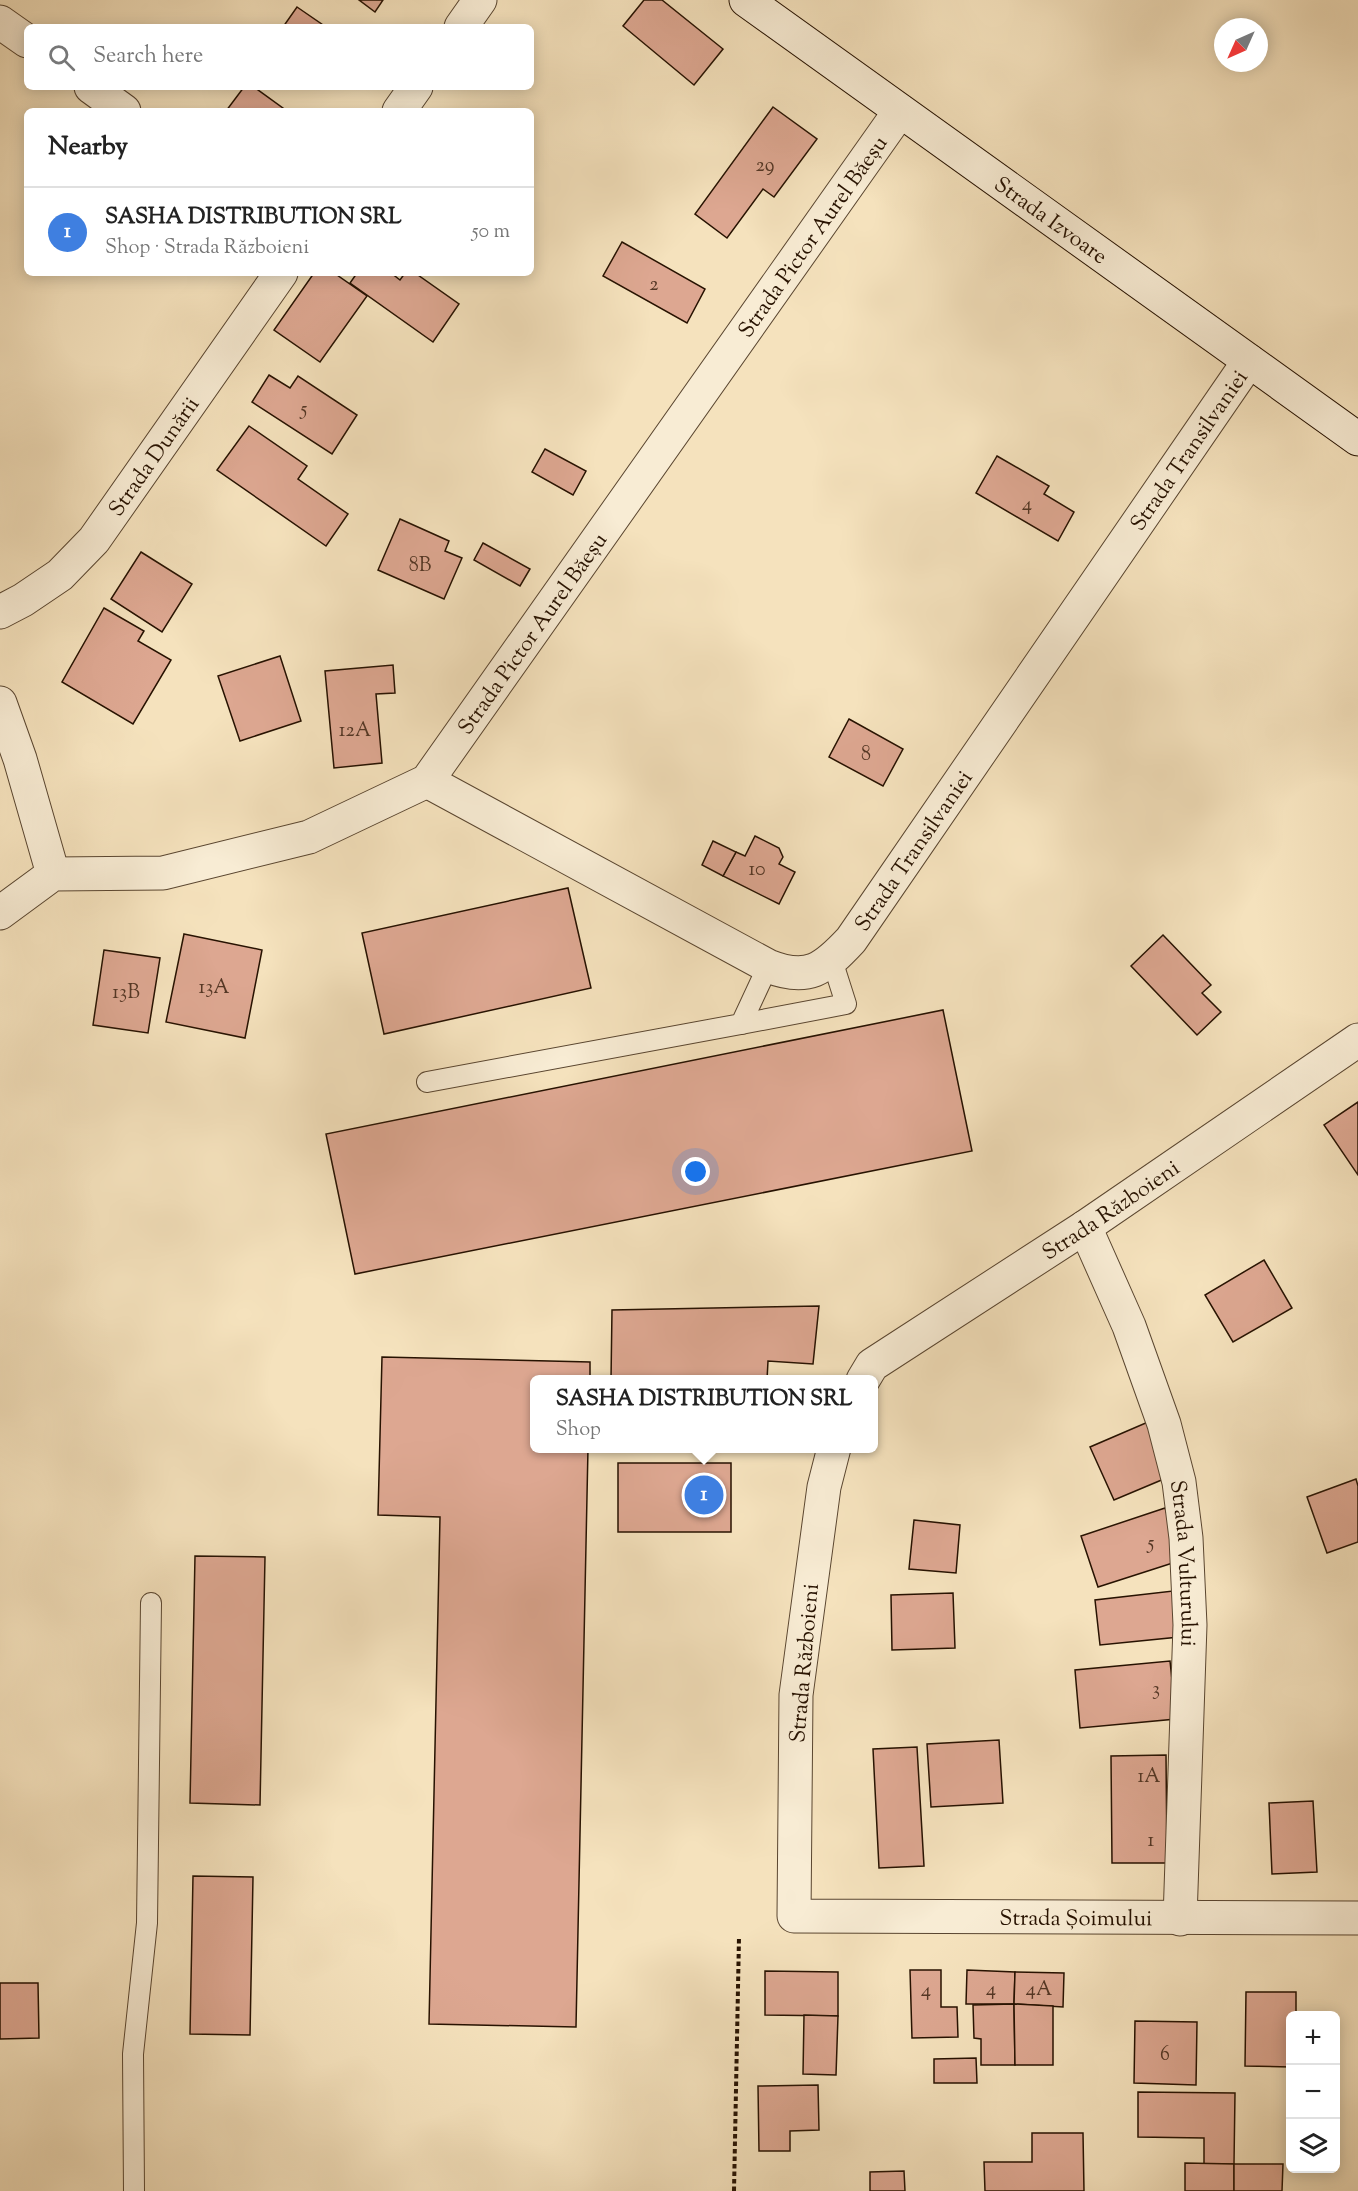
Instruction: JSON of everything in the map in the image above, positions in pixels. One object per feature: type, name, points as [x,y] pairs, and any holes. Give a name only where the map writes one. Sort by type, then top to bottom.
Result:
[{"type":"street","points":[[463,24],[480,0]]},
{"type":"street","name":"Strada Izvoare","points":[[746,0],[1358,439]]},
{"type":"street","points":[[0,22],[24,39]]},
{"type":"street","points":[[95,90],[120,108]]},
{"type":"street","points":[[401,108],[414,90]]},
{"type":"street","name":"Strada Pictor Aurel Băeșu","points":[[53,874],[163,873],[309,837],[427,781],[900,111]]},
{"type":"street","name":"Strada Dunării","points":[[0,612],[23,600],[60,575],[94,540],[279,276]]},
{"type":"street","name":"Strada Transilvaniei","points":[[427,781],[768,966],[786,973],[812,972],[832,960],[851,940],[1249,361]]},
{"type":"street","points":[[0,703],[20,759],[53,874],[0,913]]},
{"type":"street","name":"Strada Războieni","points":[[866,1375],[872,1365],[1085,1227],[1358,1040]]},
{"type":"street","name":"Strada Vulturului","points":[[1085,1227],[1129,1326],[1164,1424],[1179,1482],[1186,1538],[1190,1625],[1180,1918]]},
{"type":"street","name":"Strada Războieni","points":[[794,1916],[796,1695],[824,1487],[833,1453]]},
{"type":"street","name":"Strada Șoimului","points":[[794,1916],[1358,1918]]},
{"type":"lane","points":[[427,1082],[846,1004],[832,960]]},
{"type":"lane","points":[[741,1024],[768,966]]},
{"type":"lane","points":[[134,2191],[133,2054],[147,1923],[151,1603]]},
{"type":"path","points":[[734,2191],[739,1937]]},
{"type":"building","points":[[359,0],[383,0],[375,12]]},
{"type":"building","points":[[644,0],[662,0],[723,49],[694,85],[623,26]]},
{"type":"building","points":[[297,7],[322,24],[285,24]]},
{"type":"building","points":[[242,90],[258,90],[283,108],[228,108]]},
{"type":"building","points":[[773,107],[817,139],[774,197],[763,189],[727,238],[695,214]]},
{"type":"building","points":[[622,242],[705,289],[687,323],[603,276]]},
{"type":"building","points":[[312,276],[338,276],[367,296],[320,362],[274,330]]},
{"type":"building","points":[[355,276],[395,276],[400,280],[403,276],[419,276],[459,304],[433,342],[350,283]]},
{"type":"building","points":[[269,375],[290,388],[298,376],[357,415],[332,454],[252,402]]},
{"type":"building","points":[[249,426],[307,466],[298,479],[348,514],[326,546],[217,470]]},
{"type":"building","points":[[545,449],[586,471],[573,495],[532,472]]},
{"type":"building","points":[[997,456],[1049,486],[1044,494],[1074,512],[1058,541],[976,493]]},
{"type":"building","points":[[400,519],[449,541],[445,551],[462,558],[444,599],[378,570]]},
{"type":"building","points":[[483,543],[530,569],[520,586],[474,560]]},
{"type":"building","points":[[141,552],[192,584],[162,632],[111,599]]},
{"type":"building","points":[[104,608],[144,631],[138,641],[171,660],[133,724],[62,682]]},
{"type":"building","points":[[280,656],[301,721],[240,741],[218,676]]},
{"type":"building","points":[[393,665],[395,693],[376,694],[382,763],[334,768],[325,671]]},
{"type":"building","points":[[849,719],[903,749],[883,786],[829,757]]},
{"type":"building","points":[[755,836],[779,848],[783,857],[779,864],[795,872],[779,904],[723,876],[736,852],[745,856]]},
{"type":"building","points":[[713,841],[736,852],[723,876],[702,865]]},
{"type":"building","points":[[568,888],[591,988],[384,1034],[362,933]]},
{"type":"building","points":[[184,934],[262,950],[245,1038],[166,1022]]},
{"type":"building","points":[[1163,935],[1211,985],[1202,993],[1221,1012],[1197,1035],[1131,966]]},
{"type":"building","points":[[104,950],[160,958],[148,1033],[93,1025]]},
{"type":"building","points":[[943,1010],[972,1151],[355,1274],[326,1134]]},
{"type":"building","points":[[1358,1102],[1358,1175],[1324,1125]]},
{"type":"building","points":[[1264,1260],[1292,1308],[1233,1342],[1205,1295]]},
{"type":"building","points":[[819,1306],[813,1364],[768,1361],[767,1375],[611,1375],[612,1310]]},
{"type":"building","points":[[382,1357],[590,1362],[590,1375],[530,1375],[530,1453],[588,1453],[576,2027],[429,2024],[440,1517],[378,1515]]},
{"type":"building","points":[[1148,1422],[1171,1476],[1114,1500],[1090,1447]]},
{"type":"building","points":[[618,1463],[731,1463],[731,1532],[618,1532]]},
{"type":"building","points":[[1356,1479],[1358,1542],[1327,1553],[1307,1497]]},
{"type":"building","points":[[1165,1508],[1182,1560],[1098,1587],[1081,1536]]},
{"type":"building","points":[[914,1520],[960,1525],[956,1573],[909,1569]]},
{"type":"building","points":[[195,1556],[265,1557],[260,1805],[190,1803]]},
{"type":"building","points":[[1173,1591],[1179,1637],[1100,1645],[1095,1600]]},
{"type":"building","points":[[953,1593],[955,1648],[892,1650],[891,1595]]},
{"type":"building","points":[[1170,1661],[1176,1719],[1080,1728],[1075,1670]]},
{"type":"building","points":[[999,1740],[1003,1803],[931,1807],[927,1744]]},
{"type":"building","points":[[917,1747],[924,1866],[879,1868],[873,1749]]},
{"type":"building","points":[[1166,1755],[1167,1863],[1112,1863],[1111,1756]]},
{"type":"building","points":[[1313,1801],[1317,1872],[1272,1874],[1269,1803]]},
{"type":"building","points":[[193,1876],[253,1877],[250,2035],[190,2034]]},
{"type":"building","points":[[910,1970],[941,1970],[941,2007],[957,2007],[958,2037],[912,2038]]},
{"type":"building","points":[[967,1970],[1015,1972],[1014,2004],[966,2004]]},
{"type":"building","points":[[765,1971],[838,1972],[838,2016],[765,2015]]},
{"type":"building","points":[[1015,1972],[1064,1973],[1063,2007],[1014,2004]]},
{"type":"building","points":[[0,1983],[38,1983],[39,2038],[0,2039]]},
{"type":"building","points":[[1246,1992],[1296,1992],[1296,2011],[1286,2011],[1286,2067],[1245,2066]]},
{"type":"building","points":[[1014,2004],[1015,2065],[981,2065],[981,2039],[974,2038],[973,2005]]},
{"type":"building","points":[[1014,2004],[1053,2006],[1053,2065],[1015,2065]]},
{"type":"building","points":[[804,2015],[838,2016],[836,2075],[803,2074]]},
{"type":"building","points":[[1135,2021],[1197,2022],[1196,2085],[1134,2083]]},
{"type":"building","points":[[976,2058],[977,2083],[934,2083],[934,2059]]},
{"type":"building","points":[[818,2085],[819,2130],[790,2131],[790,2151],[759,2151],[758,2086]]},
{"type":"building","points":[[1138,2092],[1235,2093],[1234,2164],[1204,2164],[1204,2138],[1138,2137]]},
{"type":"building","points":[[1032,2133],[1083,2133],[1084,2191],[985,2191],[984,2162],[1032,2162]]},
{"type":"building","points":[[1185,2163],[1234,2164],[1234,2191],[1185,2191]]},
{"type":"building","points":[[1234,2164],[1283,2164],[1282,2191],[1234,2191]]},
{"type":"building","points":[[904,2171],[905,2191],[870,2191],[870,2172]]},
{"type":"place","name":"SASHA DISTRIBUTION SRL","points":[[704,1495]]}]
